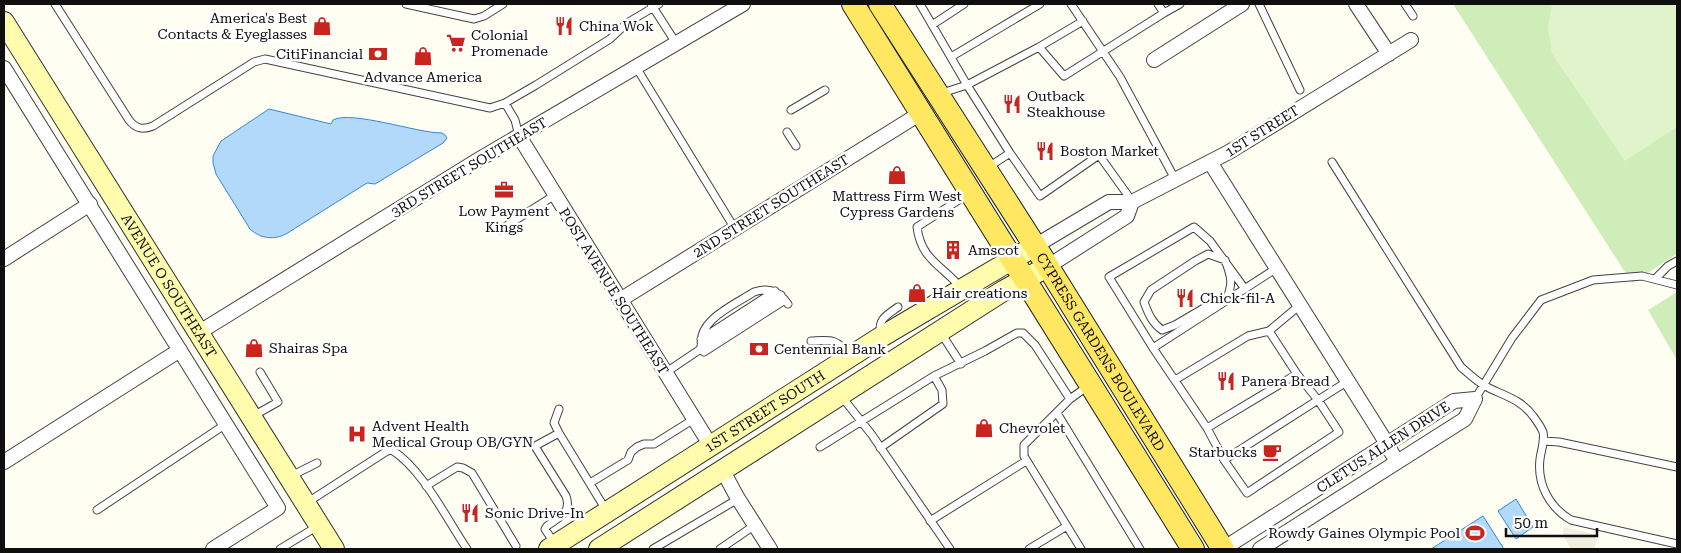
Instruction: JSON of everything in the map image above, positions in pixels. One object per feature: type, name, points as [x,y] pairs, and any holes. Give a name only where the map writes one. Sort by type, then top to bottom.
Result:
[{"type":"main road","name":"CYPRESS GARDENS BOULEVARD","points":[[853,4],[1193,549]]},
{"type":"main road","points":[[869,4],[890,27],[895,28]]},
{"type":"main road","name":"CYPRESS GARDENS BOULEVARD","points":[[880,4],[1035,246],[1223,549]]},
{"type":"main road","name":"AVENUE O SOUTHEAST","points":[[4,22],[334,549]]},
{"type":"main road","points":[[873,36],[886,44],[922,95],[937,94]]},
{"type":"main road","name":"1ST STREET SOUTH","points":[[550,541],[608,512],[881,337],[1035,246]]},
{"type":"main road","name":"1ST STREET SOUTH","points":[[611,544],[1003,291],[1047,267]]},
{"type":"street","name":"3RD STREET SOUTHEAST","points":[[198,333],[519,136],[742,4]]},
{"type":"street","points":[[1154,60],[1242,4]]},
{"type":"street","points":[[1356,4],[1392,52],[1411,40]]},
{"type":"street","name":"1ST STREET","points":[[1035,246],[1109,202],[1132,202],[1210,162],[1392,52]]},
{"type":"street","points":[[4,68],[278,508],[213,549]]},
{"type":"street","name":"2ND STREET SOUTHEAST","points":[[620,300],[921,113]]},
{"type":"street","name":"POST AVENUE SOUTHEAST","points":[[519,136],[711,446]]},
{"type":"street","points":[[1210,162],[1397,462]]},
{"type":"street","name":"1ST STREET","points":[[1047,267],[1127,216],[1132,202]]},
{"type":"street","points":[[4,259],[90,204]]},
{"type":"street","points":[[4,462],[180,350]]},
{"type":"street","name":"CLETUS ALLEN DRIVE","points":[[1223,549],[1454,401],[1474,399],[1465,419],[1260,549]]},
{"type":"street","points":[[723,471],[738,499],[770,549]]},
{"type":"lane","points":[[55,4],[133,126],[139,129],[153,126],[254,62],[264,59],[490,108],[505,103],[610,39],[627,24],[655,5],[676,44]]},
{"type":"lane","points":[[406,4],[474,19],[484,16],[503,4]]},
{"type":"lane","points":[[920,4],[967,85],[1040,196],[1099,154],[1132,202]]},
{"type":"lane","points":[[932,25],[964,4]]},
{"type":"lane","points":[[951,57],[1040,4]]},
{"type":"lane","points":[[1071,4],[1120,77],[1176,179]]},
{"type":"lane","points":[[1158,4],[1164,14]]},
{"type":"lane","points":[[1039,48],[1064,76],[1180,4]]},
{"type":"lane","points":[[1259,4],[1300,90]]},
{"type":"lane","points":[[1405,4],[1413,16]]},
{"type":"lane","points":[[937,94],[967,85],[1039,48],[1083,21]]},
{"type":"lane","points":[[636,67],[735,229]]},
{"type":"lane","points":[[791,110],[825,90]]},
{"type":"lane","points":[[505,103],[514,120],[519,136]]},
{"type":"lane","points":[[787,132],[796,146]]},
{"type":"lane","points":[[985,170],[1010,153]]},
{"type":"lane","points":[[1332,162],[1461,367],[1484,385],[1518,401],[1533,415],[1543,433],[1539,472],[1548,499],[1558,512],[1570,520],[1677,544]]},
{"type":"lane","points":[[962,288],[932,261],[918,242],[917,228],[971,192]]},
{"type":"lane","points":[[500,230],[555,195]]},
{"type":"lane","points":[[1245,289],[1210,241],[1194,227],[1110,277],[1153,348],[1207,428],[1224,460],[1247,493],[1339,432],[1318,400],[1297,374],[1269,330]]},
{"type":"lane","points":[[1225,260],[1208,254],[1150,290],[1144,302],[1148,313],[1162,330],[1176,325],[1204,308],[1226,301]]},
{"type":"lane","points":[[1225,260],[1232,279],[1226,301]]},
{"type":"lane","points":[[1655,279],[1668,266],[1677,261]]},
{"type":"lane","points":[[1153,348],[1277,268]]},
{"type":"lane","points":[[1474,399],[1512,338],[1542,300],[1593,280],[1642,276],[1677,285]]},
{"type":"lane","points":[[665,373],[702,346],[782,297],[761,290],[754,292],[710,320],[703,330],[702,346]]},
{"type":"lane","points":[[1175,380],[1248,336],[1269,330],[1300,305]]},
{"type":"lane","points":[[881,337],[879,327],[882,319],[898,307]]},
{"type":"lane","points":[[940,332],[961,364]]},
{"type":"lane","points":[[820,447],[934,376],[961,364],[1017,333],[1023,333],[1035,345],[1070,399]]},
{"type":"lane","points":[[811,340],[837,342],[850,358]]},
{"type":"lane","points":[[251,417],[278,402],[260,372]]},
{"type":"lane","points":[[1207,428],[1297,374]]},
{"type":"lane","points":[[880,448],[943,404],[942,390],[934,376]]},
{"type":"lane","points":[[1224,460],[1348,381]]},
{"type":"lane","points":[[1081,549],[1026,461],[1024,445],[1070,399],[1090,384]]},
{"type":"lane","points":[[841,395],[950,549]]},
{"type":"lane","points":[[559,410],[554,423],[558,433],[608,512]]},
{"type":"lane","points":[[1057,413],[1140,549]]},
{"type":"lane","points":[[590,483],[628,460],[631,452],[637,447],[644,444],[654,444],[694,419]]},
{"type":"lane","points":[[97,510],[226,424]]},
{"type":"lane","points":[[550,541],[547,526],[567,510],[569,503],[536,448],[537,445],[558,433]]},
{"type":"lane","points":[[1543,441],[1559,442],[1677,467]]},
{"type":"lane","points":[[305,504],[387,450],[392,450],[400,455],[418,474],[467,549]]},
{"type":"lane","points":[[930,521],[1026,461]]},
{"type":"lane","points":[[288,478],[317,463]]},
{"type":"lane","points":[[426,486],[457,467],[472,473],[515,548]]},
{"type":"lane","points":[[653,549],[738,499]]},
{"type":"lane","points":[[720,549],[755,525]]},
{"type":"lane","points":[[282,549],[319,526]]},
{"type":"lane","points":[[1028,549],[1066,526]]},
{"type":"green space","points":[[1453,4],[1677,4],[1677,254],[1632,283]]},
{"type":"green space","points":[[1552,4],[1677,4],[1677,127],[1625,161],[1552,54],[1548,27]]},
{"type":"green space","points":[[1677,292],[1677,360],[1648,310]]},
{"type":"shaded area","points":[[1563,527],[1598,535],[1594,549],[1571,549],[1563,535]]},
{"type":"water","points":[[269,109],[331,124],[333,120],[342,118],[369,120],[442,133],[447,138],[443,143],[375,184],[367,183],[286,234],[268,238],[250,229],[216,174],[213,156],[221,141]]},
{"type":"water","points":[[1516,499],[1533,527],[1516,539],[1498,511]]},
{"type":"water","name":"Rowdy Gaines Olympic Pool","points":[[1483,516],[1504,549],[1431,549]]},
{"type":"place","name":"America's Best Contacts & Eyeglasses","points":[[322,26]]},
{"type":"place","name":"China Wok","points":[[564,26]]},
{"type":"place","name":"Colonial Promenade","points":[[456,43]]},
{"type":"place","name":"CitiFinancial","points":[[378,54]]},
{"type":"place","name":"Advance America","points":[[423,56]]},
{"type":"place","name":"Outback Steakhouse","points":[[1012,104]]},
{"type":"place","name":"Boston Market","points":[[1045,151]]},
{"type":"place","name":"Mattress Firm West Cypress Gardens","points":[[897,175]]},
{"type":"place","name":"Low Payment Kings","points":[[504,190]]},
{"type":"place","name":"Amscot","points":[[953,250]]},
{"type":"place","name":"Hair creations","points":[[917,293]]},
{"type":"place","name":"Chick-fil-A","points":[[1185,298]]},
{"type":"place","name":"Shairas Spa","points":[[254,348]]},
{"type":"place","name":"Centennial Bank","points":[[759,349]]},
{"type":"place","name":"Panera Bread","points":[[1226,381]]},
{"type":"place","name":"Chevrolet","points":[[984,428]]},
{"type":"place","name":"Advent Health Medical Group OB/GYN","points":[[357,434]]},
{"type":"place","name":"Starbucks","points":[[1272,452]]},
{"type":"place","name":"Sonic Drive-In","points":[[470,513]]},
{"type":"place","name":"Rowdy Gaines Olympic Pool","points":[[1475,533]]}]
